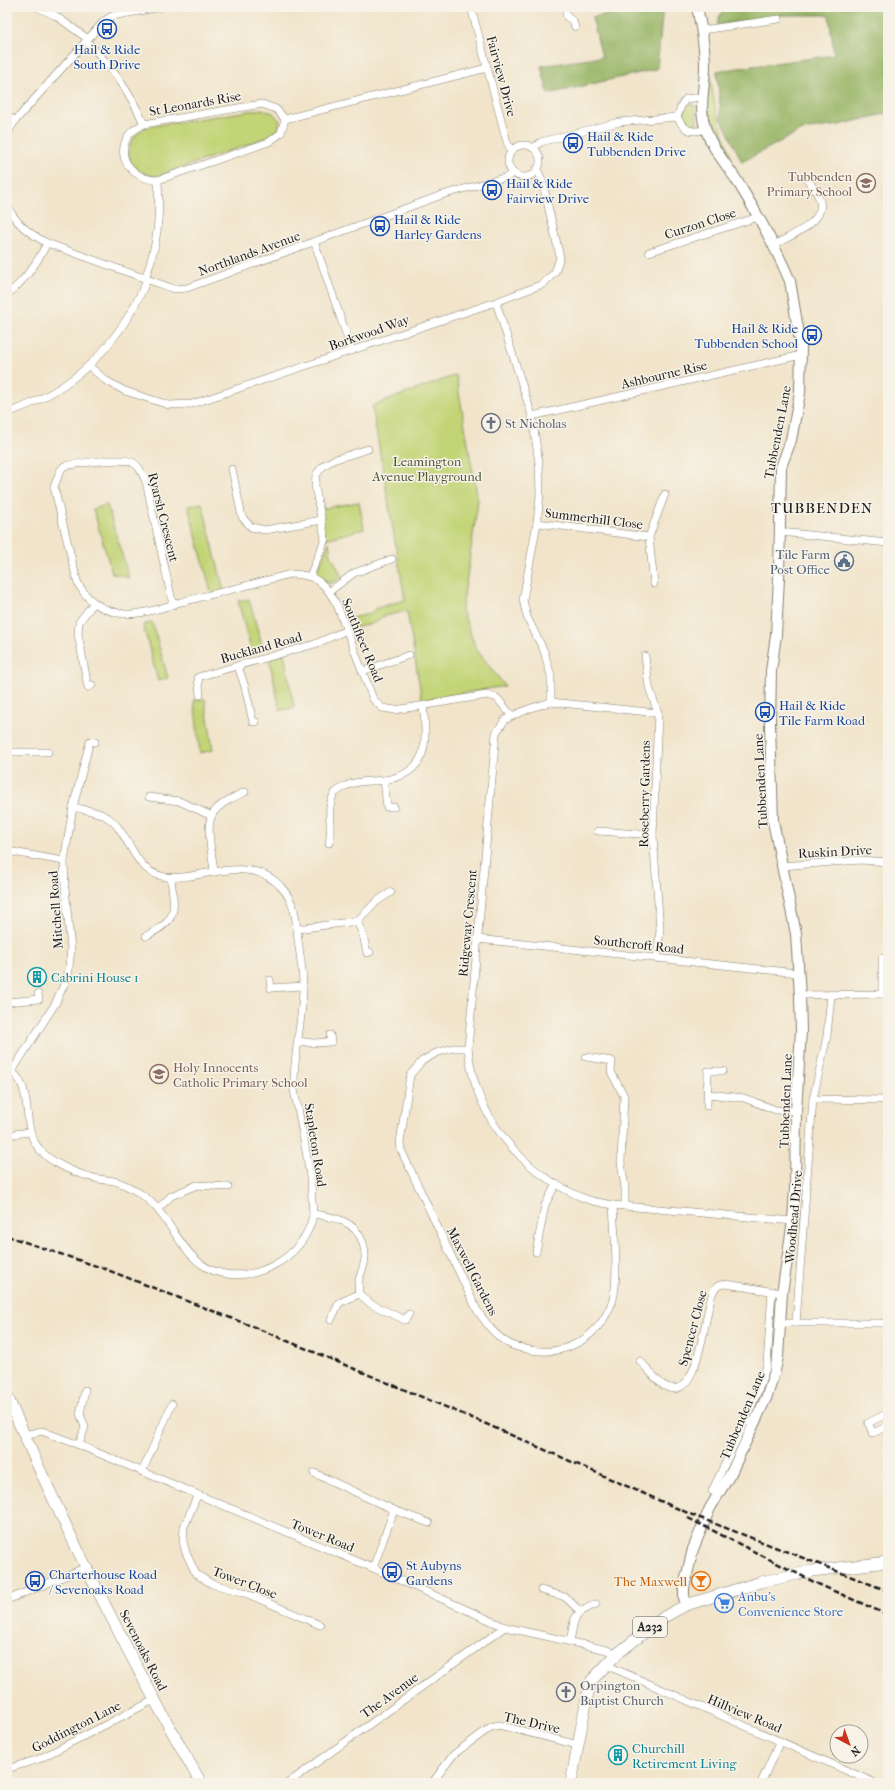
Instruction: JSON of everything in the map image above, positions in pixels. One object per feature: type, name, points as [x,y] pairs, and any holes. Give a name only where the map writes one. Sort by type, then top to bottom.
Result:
[{"type":"main road","name":"Sevenoaks Road","points":[[7,1396],[9,1407],[24,1435],[86,1567],[154,1700],[201,1783]]},
{"type":"main road","name":"A232","points":[[571,1783],[588,1690],[592,1680],[617,1654],[664,1617],[686,1605],[730,1590],[795,1574],[836,1567],[888,1562]]},
{"type":"street","points":[[37,7],[56,16],[87,40],[122,83],[137,108],[144,124]]},
{"type":"street","points":[[7,134],[15,121],[87,40],[112,16],[161,7]]},
{"type":"street","name":"Fairview Drive","points":[[471,7],[507,142],[511,151]]},
{"type":"street","points":[[565,7],[567,17],[573,21],[575,27]]},
{"type":"street","name":"Tubbenden Lane","points":[[686,1605],[684,1598],[684,1587],[693,1549],[710,1508],[727,1482],[750,1422],[770,1388],[778,1357],[780,1323],[777,1292],[793,1221],[796,1111],[801,1031],[796,934],[773,821],[770,724],[771,671],[776,635],[781,466],[791,440],[800,393],[801,355],[790,281],[774,245],[705,129],[701,114],[705,62],[702,30],[697,7]]},
{"type":"street","points":[[702,30],[779,19]]},
{"type":"street","points":[[7,412],[26,406],[59,388],[89,366],[114,339],[136,306],[146,280],[156,244],[160,213],[158,180],[269,142],[281,133],[285,119],[487,68]]},
{"type":"street","points":[[702,97],[686,99],[677,116],[681,125],[687,131],[697,132],[705,129]]},
{"type":"street","name":"St Leonards Rise","points":[[158,180],[147,180],[137,175],[130,168],[124,158],[124,148],[127,138],[134,129],[144,124],[262,104],[276,109],[285,119]]},
{"type":"street","points":[[7,114],[15,121]]},
{"type":"street","points":[[533,148],[541,142],[619,122],[677,116]]},
{"type":"street","points":[[521,145],[526,145],[533,148],[539,157],[537,169],[534,173],[523,177],[513,173],[508,162],[511,151],[521,145]]},
{"type":"street","name":"Borkwood Way","points":[[89,366],[105,380],[125,391],[169,405],[192,404],[496,302],[543,284],[555,272],[560,257],[542,180],[537,169]]},
{"type":"street","name":"Northlands Avenue","points":[[7,204],[18,223],[31,234],[47,243],[174,289],[187,288],[442,195],[506,177],[513,173]]},
{"type":"street","points":[[774,245],[809,226],[816,219],[820,209],[819,197],[808,180]]},
{"type":"street","name":"Curzon Close","points":[[649,252],[758,217]]},
{"type":"street","points":[[314,241],[352,351]]},
{"type":"street","points":[[7,295],[21,283],[39,260],[47,243]]},
{"type":"street","points":[[496,302],[532,416],[539,463],[540,495],[537,524],[524,600],[527,617],[546,657],[551,676],[551,702]]},
{"type":"street","name":"Ashbourne Rise","points":[[532,416],[801,355]]},
{"type":"street","points":[[310,576],[325,539],[315,486],[316,475],[323,466],[333,460],[368,449]]},
{"type":"street","name":"Ryarsh Crescent","points":[[93,604],[84,594],[77,581],[54,487],[60,471],[64,466],[119,461],[132,462],[139,467],[142,474],[173,605]]},
{"type":"street","points":[[232,469],[242,518],[251,527],[265,530],[322,520]]},
{"type":"street","name":"Summerhill Close","points":[[654,584],[649,537],[665,494]]},
{"type":"street","name":"Summerhill Close","points":[[537,524],[649,537]]},
{"type":"street","points":[[780,532],[888,543]]},
{"type":"street","points":[[330,592],[354,572],[392,559]]},
{"type":"street","name":"Southfleet Road","points":[[93,604],[114,612],[126,614],[173,605],[290,574],[310,576],[322,582],[330,592],[347,630],[373,699],[382,708],[396,710],[487,695],[497,698],[512,716]]},
{"type":"street","points":[[92,685],[88,687],[78,634],[79,622],[93,604]]},
{"type":"street","name":"Buckland Road","points":[[200,695],[198,677],[315,644],[347,630]]},
{"type":"street","points":[[362,671],[409,655]]},
{"type":"street","name":"Roseberry Gardens","points":[[645,656],[649,687],[658,713],[653,835],[660,930],[657,959]]},
{"type":"street","points":[[238,666],[245,687],[252,722],[256,722]]},
{"type":"street","name":"Ridgeway Crescent","points":[[658,713],[551,702],[512,716],[505,720],[496,733],[468,1048],[474,1080],[490,1117],[507,1141],[528,1164],[556,1184],[587,1199],[613,1205],[793,1221]]},
{"type":"street","points":[[329,843],[331,833],[330,806],[336,792],[352,783],[384,780],[402,776],[414,769],[422,757],[426,726],[423,706]]},
{"type":"street","name":"Mitchell Road","points":[[9,1069],[55,1004],[68,976],[71,949],[64,861],[73,807],[90,741],[95,742]]},
{"type":"street","points":[[7,752],[48,752]]},
{"type":"street","points":[[384,780],[387,807],[394,807]]},
{"type":"street","points":[[214,872],[209,831],[212,816],[222,804],[245,792]]},
{"type":"street","points":[[149,797],[178,801],[212,816]]},
{"type":"street","name":"Stapleton Road","points":[[9,1069],[20,1081],[26,1093],[30,1132],[35,1144],[43,1155],[74,1172],[98,1179],[116,1181],[149,1199],[192,1256],[200,1263],[222,1273],[234,1274],[263,1271],[294,1251],[304,1238],[313,1214],[312,1187],[293,1084],[303,986],[294,905],[283,889],[274,880],[262,874],[247,870],[231,869],[172,879],[157,876],[146,869],[115,824],[106,816],[73,807]]},
{"type":"street","points":[[598,831],[653,835]]},
{"type":"street","points":[[7,851],[64,861]]},
{"type":"street","name":"Ruskin Drive","points":[[782,866],[860,860],[888,862]]},
{"type":"street","points":[[146,936],[158,930],[169,921],[174,908],[172,879]]},
{"type":"street","points":[[297,929],[357,921],[376,902],[391,892]]},
{"type":"street","points":[[357,921],[363,935],[367,953],[370,952]]},
{"type":"street","name":"Southcroft Road","points":[[477,939],[798,973]]},
{"type":"street","points":[[800,995],[885,994],[882,958]]},
{"type":"street","points":[[270,980],[271,988],[303,986]]},
{"type":"street","points":[[7,1002],[39,999],[38,994]]},
{"type":"street","name":"Woodhead Drive","points":[[796,1323],[813,1099],[827,1036],[831,995]]},
{"type":"street","points":[[298,1041],[313,1043],[331,1042],[330,1035]]},
{"type":"street","name":"Maxwell Gardens","points":[[468,1048],[453,1048],[436,1053],[422,1061],[410,1075],[400,1142],[401,1150],[477,1310],[492,1331],[509,1344],[533,1351],[557,1351],[580,1342],[600,1326],[612,1304],[615,1279],[613,1205]]},
{"type":"street","points":[[586,1057],[612,1062],[611,1072],[624,1096],[621,1162],[625,1188],[625,1206]]},
{"type":"street","points":[[708,1106],[708,1071],[723,1071]]},
{"type":"street","points":[[708,1094],[744,1098],[776,1110],[796,1111]]},
{"type":"street","points":[[813,1099],[888,1100]]},
{"type":"street","points":[[7,1135],[30,1132]]},
{"type":"street","points":[[536,1252],[545,1205],[556,1184]]},
{"type":"street","points":[[158,1209],[171,1196],[197,1185],[228,1187]]},
{"type":"street","points":[[313,1214],[331,1216],[347,1222],[355,1229],[361,1238],[365,1250],[364,1264],[358,1282],[359,1294],[371,1304],[405,1320],[409,1314]]},
{"type":"street","name":"Spencer Close","points":[[640,1361],[663,1385],[672,1388],[680,1386],[688,1381],[692,1373],[702,1339],[712,1295],[716,1287],[721,1284],[726,1284],[777,1292]]},
{"type":"street","points":[[712,1491],[750,1422],[767,1365],[777,1292]]},
{"type":"street","points":[[331,1320],[339,1303],[359,1294]]},
{"type":"street","points":[[780,1323],[888,1323]]},
{"type":"street","points":[[78,1445],[85,1427],[80,1414],[85,1390]]},
{"type":"street","points":[[142,1472],[172,1404]]},
{"type":"street","points":[[888,1413],[868,1423],[873,1433],[888,1426]]},
{"type":"street","name":"Tower Road","points":[[24,1435],[42,1430],[197,1496],[373,1568],[505,1627],[607,1650],[617,1654]]},
{"type":"street","points":[[314,1473],[394,1510],[429,1523]]},
{"type":"street","name":"Tower Close","points":[[197,1496],[184,1527],[183,1542],[186,1553],[196,1574],[212,1584],[243,1592],[320,1625]]},
{"type":"street","points":[[373,1568],[394,1510]]},
{"type":"street","points":[[7,1600],[86,1567]]},
{"type":"street","points":[[541,1590],[565,1596],[580,1611]]},
{"type":"street","points":[[570,1642],[575,1618],[580,1611],[596,1604]]},
{"type":"street","name":"The Avenue","points":[[288,1783],[505,1627]]},
{"type":"street","name":"Hillview Road","points":[[606,1664],[875,1783]]},
{"type":"street","name":"Goddington Lane","points":[[7,1769],[39,1759],[154,1700]]},
{"type":"street","name":"The Drive","points":[[432,1783],[454,1754],[491,1727],[499,1725],[578,1745]]},
{"type":"street","points":[[761,1783],[780,1741]]},
{"type":"green space","points":[[653,7],[663,7],[657,69],[548,94],[541,66],[602,57],[592,17]]},
{"type":"green space","points":[[726,7],[888,7],[888,113],[839,125],[802,130],[742,162],[721,118],[717,71],[834,55],[829,15],[783,15],[717,25],[719,17]]},
{"type":"green space","points":[[709,69],[715,107],[731,157],[721,148],[710,124],[707,97]]},
{"type":"green space","points":[[689,103],[696,106],[697,125],[686,124],[684,112],[686,104]]},
{"type":"green space","points":[[262,109],[273,113],[280,121],[278,130],[267,138],[158,176],[147,175],[138,171],[130,158],[129,150],[132,141],[137,134],[146,127]]},
{"type":"green space","name":"Leamington Avenue Playground","points":[[456,375],[478,501],[462,610],[476,649],[505,686],[422,700],[407,611],[381,617],[377,622],[347,630],[343,620],[369,614],[377,608],[405,600],[372,406]]},
{"type":"green space","points":[[359,502],[364,529],[325,539],[319,509]]},
{"type":"green space","points":[[202,503],[224,591],[212,595],[188,506]]},
{"type":"green space","points":[[107,505],[129,578],[112,573],[93,509]]},
{"type":"green space","points":[[329,542],[331,555],[342,577],[329,584],[316,573]]},
{"type":"green space","points":[[249,599],[263,649],[252,653],[238,601]]},
{"type":"green space","points":[[152,622],[168,678],[158,681],[143,625]]},
{"type":"green space","points":[[284,653],[294,708],[280,710],[269,658]]},
{"type":"green space","points":[[205,699],[213,750],[200,753],[194,700]]},
{"type":"railway","points":[[7,1236],[105,1269],[254,1327],[477,1420],[690,1514],[888,1591]]},
{"type":"railway","points":[[688,1518],[818,1584],[888,1615]]},
{"type":"place","name":"Hail & Ride South Drive","points":[[107,29]]},
{"type":"place","name":"Hail & Ride Tubbenden Drive","points":[[573,143]]},
{"type":"place","name":"Tubbenden Primary School","points":[[866,183]]},
{"type":"place","name":"Hail & Ride Fairview Drive","points":[[492,190]]},
{"type":"place","name":"Hail & Ride Harley Gardens","points":[[380,226]]},
{"type":"place","name":"Hail & Ride Tubbenden School","points":[[812,335]]},
{"type":"place","name":"St Nicholas","points":[[491,423]]},
{"type":"place","name":"Tile Farm Post Office","points":[[844,561]]},
{"type":"place","name":"Hail & Ride Tile Farm Road","points":[[765,712]]},
{"type":"place","name":"Cabrini House 1","points":[[37,977]]},
{"type":"place","name":"Holy Innocents Catholic Primary School","points":[[159,1074]]},
{"type":"place","name":"St Aubyns Gardens","points":[[392,1572]]},
{"type":"place","name":"Charterhouse Road / Sevenoaks Road","points":[[35,1581]]},
{"type":"place","name":"The Maxwell","points":[[701,1581]]},
{"type":"place","name":"Anbu's Convenience Store","points":[[724,1603]]},
{"type":"place","name":"Orpington Baptist Church","points":[[566,1692]]},
{"type":"place","name":"Churchill Retirement Living","points":[[618,1755]]},
{"type":"district","name":"TUBBENDEN","points":[[822,508]]}]
